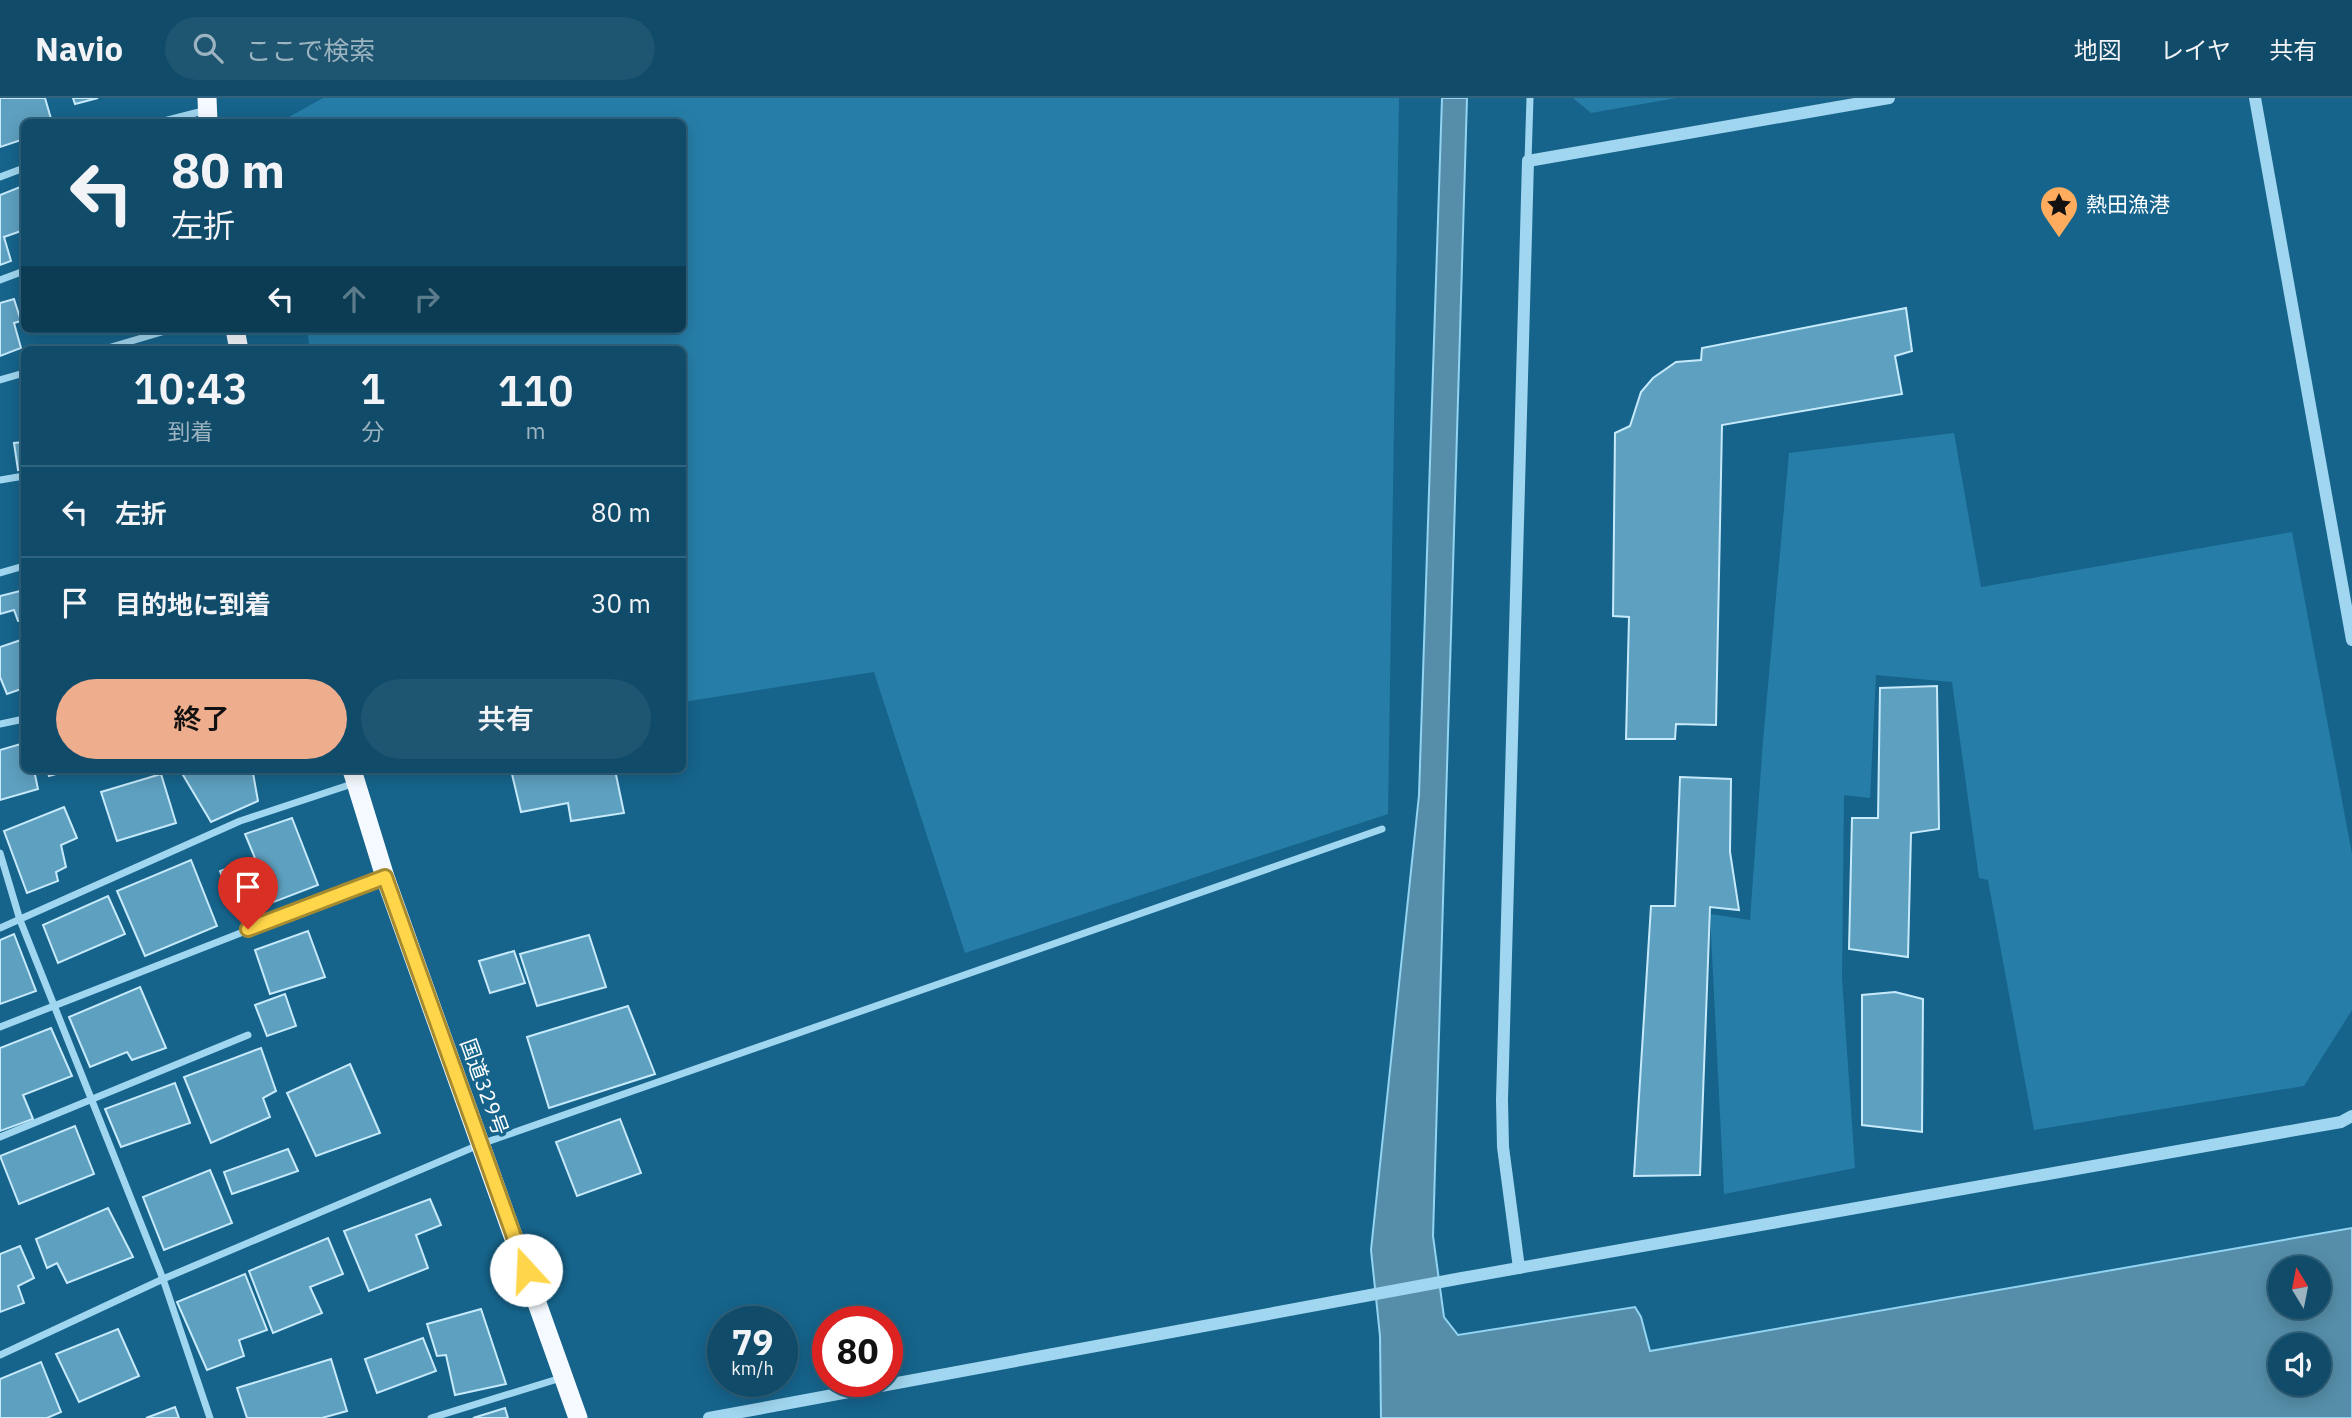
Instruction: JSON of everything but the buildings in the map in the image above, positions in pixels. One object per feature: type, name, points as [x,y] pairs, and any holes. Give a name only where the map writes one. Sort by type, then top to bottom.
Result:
[{"type":"highway","name":"国道329号","points":[[354,776],[385,877],[578,1418]]},
{"type":"street","points":[[1519,1268],[1503,1147],[1502,1100],[1530,98]]},
{"type":"street","points":[[1528,161],[1889,98]]},
{"type":"street","points":[[2255,98],[2352,640]]},
{"type":"street","points":[[172,119],[207,110]]},
{"type":"street","points":[[0,177],[21,169]]},
{"type":"street","points":[[0,280],[21,272]]},
{"type":"street","points":[[115,346],[158,333]]},
{"type":"street","points":[[0,380],[21,374]]},
{"type":"street","points":[[0,480],[21,476]]},
{"type":"street","points":[[0,573],[21,567]]},
{"type":"street","points":[[0,724],[21,720]]},
{"type":"street","points":[[0,928],[240,821],[354,776]]},
{"type":"street","points":[[0,1355],[163,1279],[481,1144],[1382,829]]},
{"type":"street","points":[[0,853],[20,920],[163,1279],[210,1418]]},
{"type":"street","points":[[0,1027],[385,877]]},
{"type":"street","points":[[0,1137],[248,1035]]},
{"type":"street","points":[[709,1418],[1356,1297],[2341,1122],[2352,1116]]},
{"type":"street","points":[[431,1418],[564,1377]]},
{"type":"shaded area","points":[[323,98],[1399,98],[1388,814],[965,953],[874,672],[686,702],[686,346],[309,346],[308,333],[686,333],[686,119],[289,117]]},
{"type":"shaded area","points":[[1442,98],[1467,98],[1433,1236],[1444,1317],[1458,1335],[1635,1307],[1641,1317],[1650,1351],[2352,1228],[2352,1418],[1381,1418],[1380,1336],[1371,1250],[1419,795]]},
{"type":"shaded area","points":[[1573,98],[1676,98],[1591,113]]},
{"type":"shaded area","points":[[1954,433],[1981,587],[2292,532],[2352,854],[2352,1010],[2304,1086],[2034,1130],[1988,880],[1979,878],[1952,682],[1876,675],[1870,798],[1844,795],[1842,978],[1855,1168],[1724,1194],[1710,914],[1750,920],[1789,453]]},
{"type":"place","name":"熱田漁港","points":[[2059,239]]},
{"type":"route","points":[[248,929],[385,877],[526,1270]]}]
